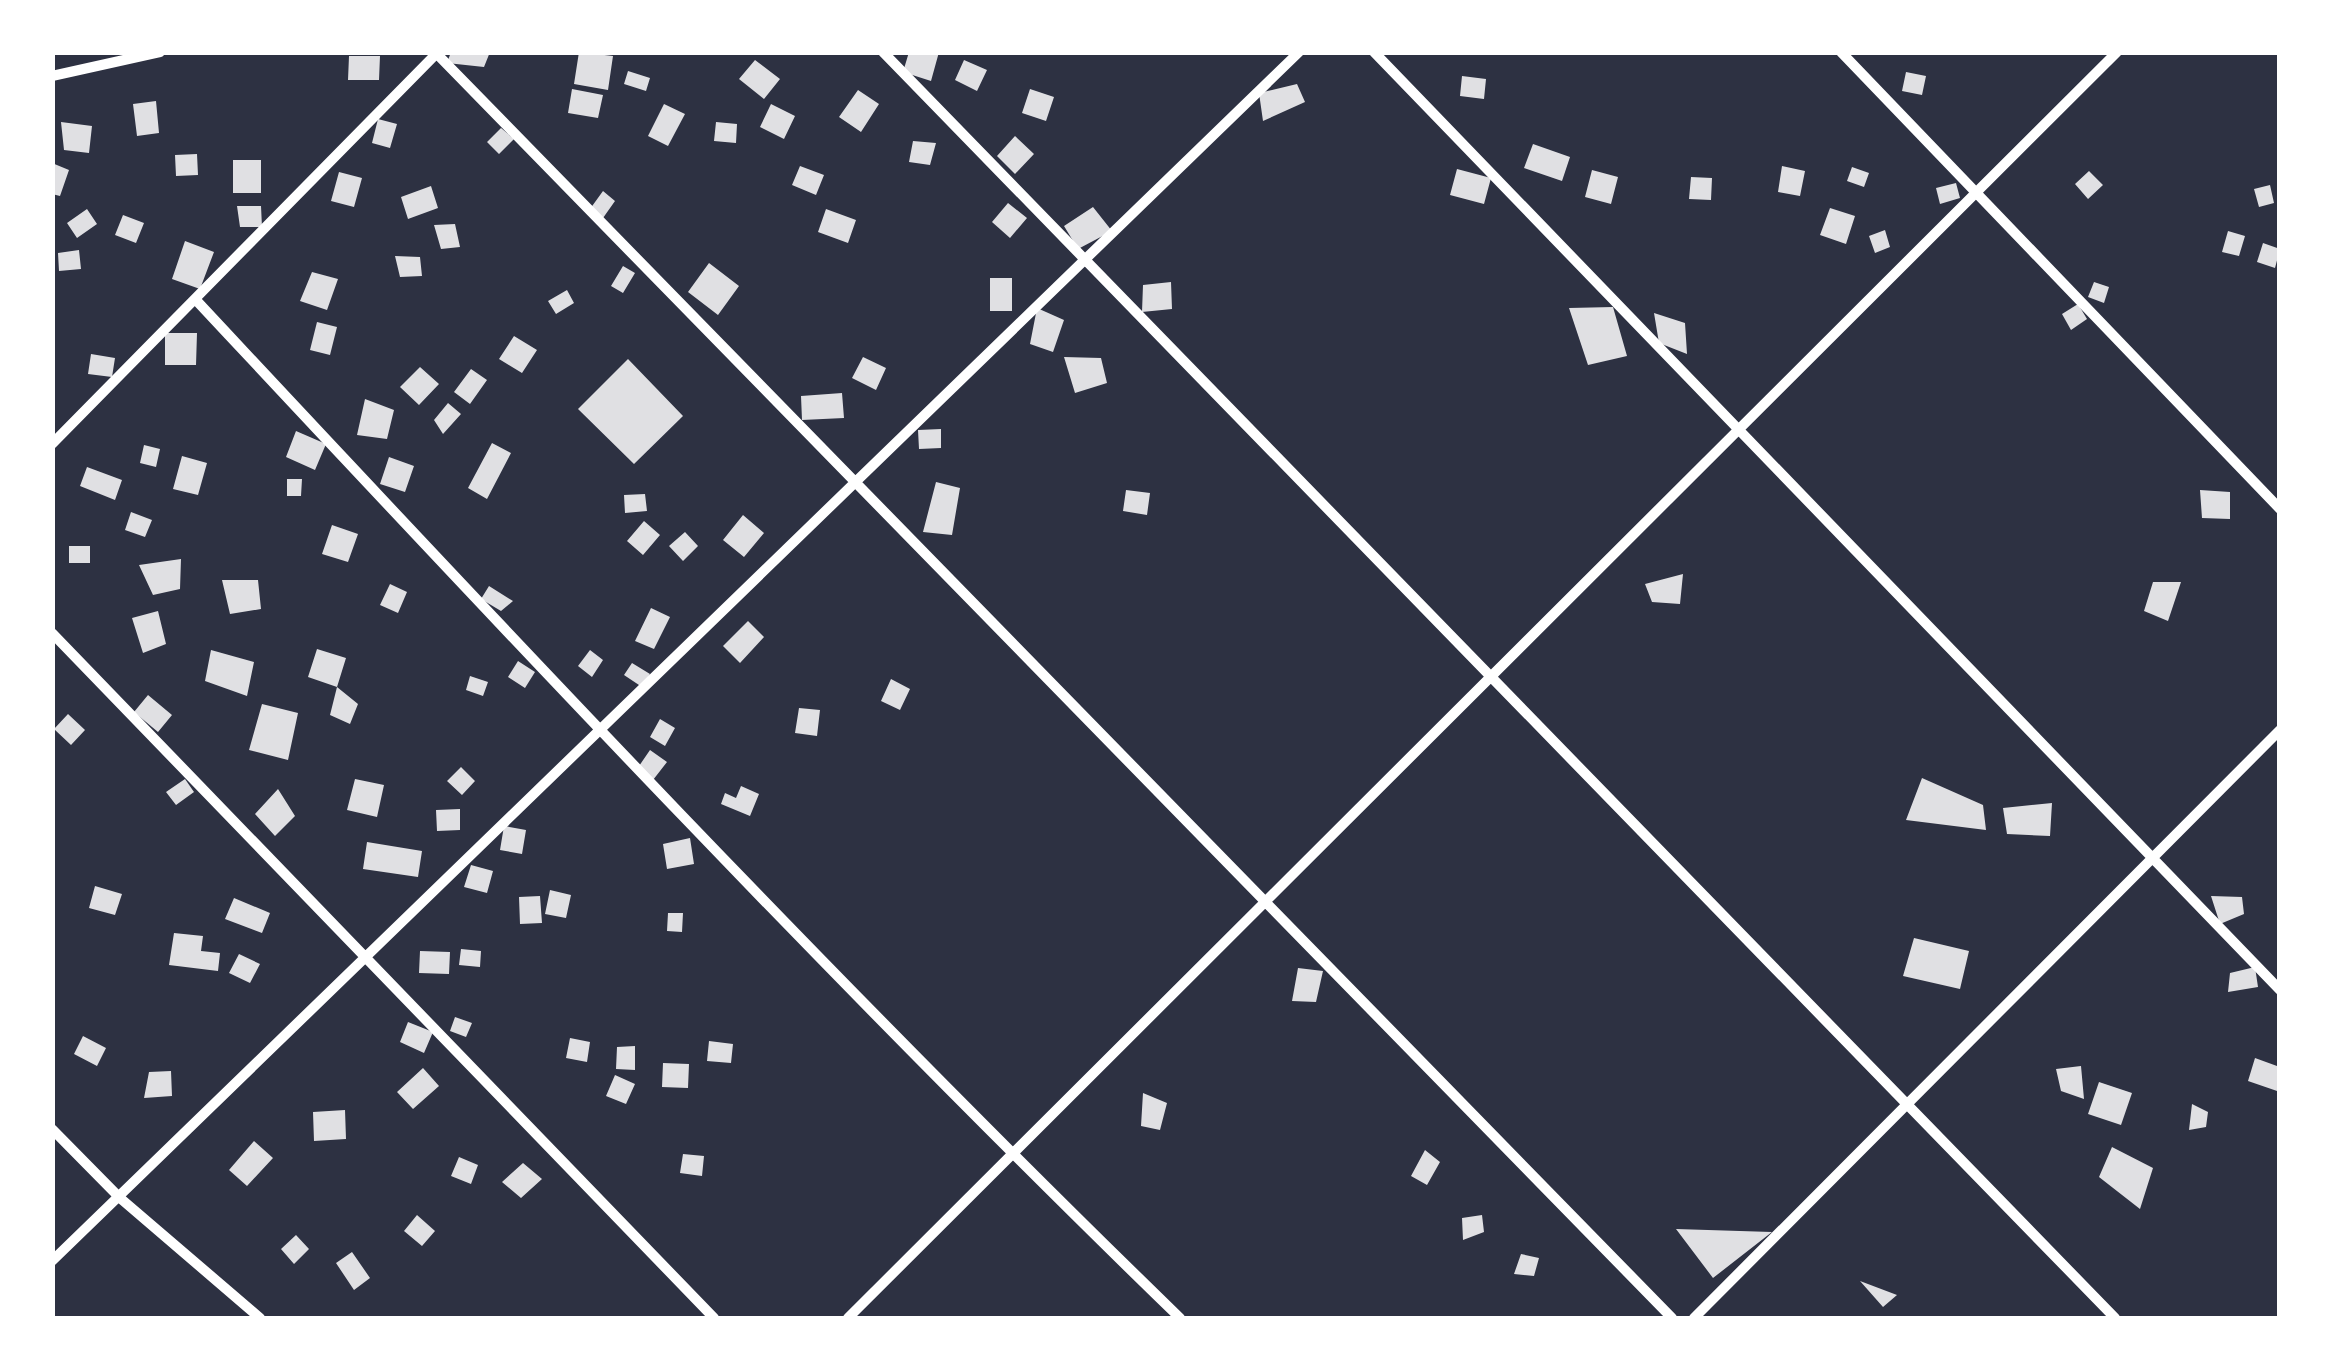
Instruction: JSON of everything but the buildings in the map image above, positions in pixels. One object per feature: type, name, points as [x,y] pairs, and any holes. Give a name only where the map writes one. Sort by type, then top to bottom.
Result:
[{"type":"street","points":[[52,76],[160,52]]},
{"type":"street","points":[[883,52],[2115,1318]]},
{"type":"street","points":[[52,1261],[1299,52]]},
{"type":"street","points":[[1374,52],[2280,990]]},
{"type":"street","points":[[1841,52],[2280,508]]},
{"type":"street","points":[[848,1318],[2117,52]]},
{"type":"street","points":[[52,444],[436,53],[1672,1318]]},
{"type":"street","points":[[195,299],[599,732],[1012,1156],[1180,1318]]},
{"type":"street","points":[[52,633],[714,1318]]},
{"type":"street","points":[[1694,1318],[2280,730]]},
{"type":"street","points":[[52,1129],[120,1198],[260,1318]]}]
